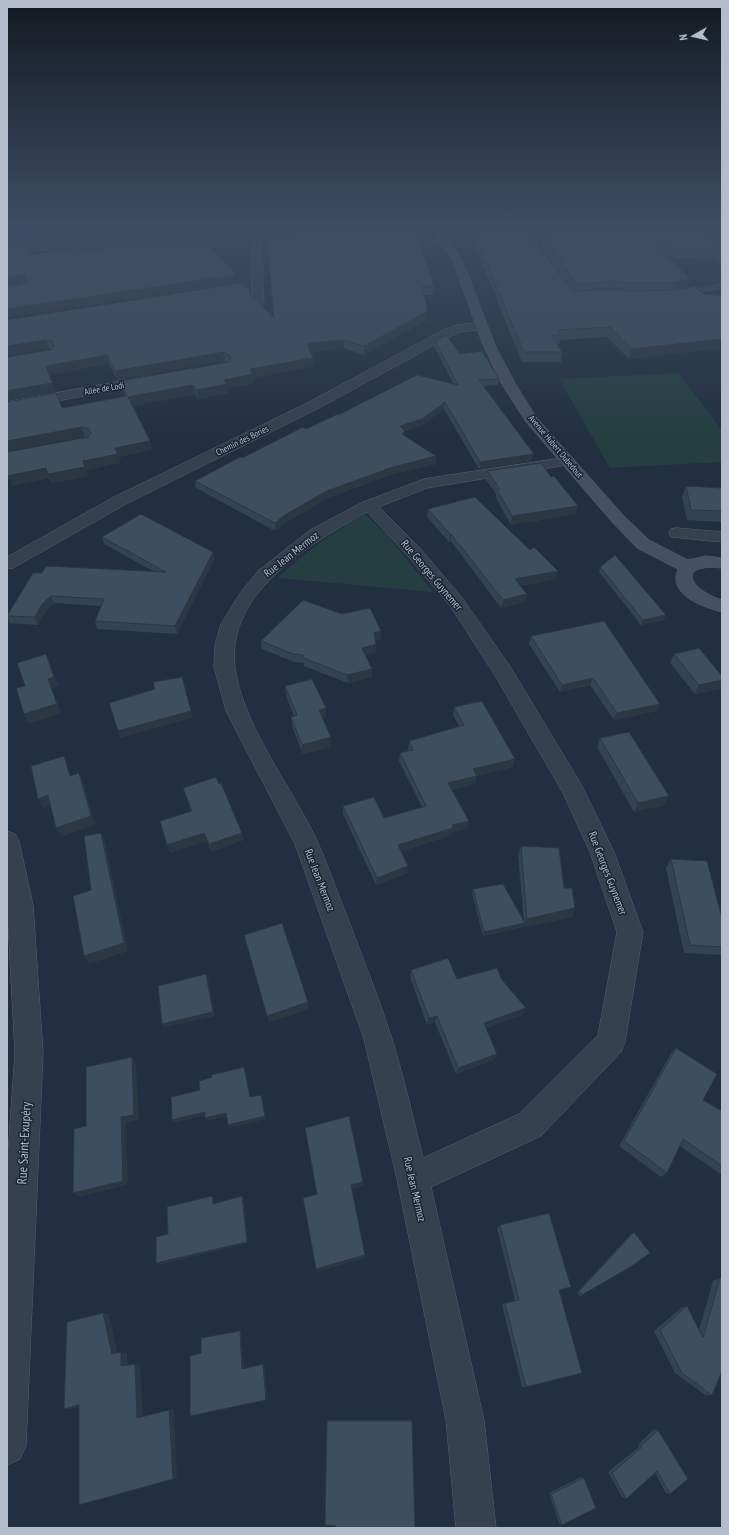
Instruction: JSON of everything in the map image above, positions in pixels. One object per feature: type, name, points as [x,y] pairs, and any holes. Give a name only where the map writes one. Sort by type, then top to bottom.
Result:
[{"type":"main road","name":"Avenue Hubert Dubedout","points":[[471,298],[482,326],[508,383],[531,418],[618,519],[643,544],[688,567]]},
{"type":"main road","points":[[722,563],[706,562],[688,567],[684,573],[683,579],[686,587],[701,600],[722,606]]},
{"type":"street","points":[[258,298],[258,304]]},
{"type":"street","name":"Chemin des Bories","points":[[7,564],[44,541],[149,485],[314,405],[447,333],[468,327],[482,326]]},
{"type":"street","name":"Allée de Lodi","points":[[7,406],[163,378]]},
{"type":"street","name":"Rue Jean Mermoz","points":[[476,1528],[465,1420],[413,1179],[378,1039],[306,843],[236,711],[224,667],[225,645],[230,624],[247,596],[264,575],[316,534],[369,505],[424,484],[568,461]]},
{"type":"street","name":"Rue Georges Guynemer","points":[[369,505],[413,551],[457,602],[504,673],[573,790],[602,852],[630,932],[610,1042],[530,1125],[413,1179]]},
{"type":"street","points":[[677,533],[722,536]]},
{"type":"street","name":"Rue Saint-Exupéry","points":[[7,840],[20,905],[29,1053],[7,1446]]},
{"type":"green space","points":[[678,373],[722,430],[722,462],[610,468],[559,379]]},
{"type":"green space","points":[[365,514],[387,535],[433,592],[278,578],[319,543]]},
{"type":"building","points":[[7,298],[84,298],[7,309]]},
{"type":"building","points":[[149,298],[251,298],[257,300],[274,319],[272,298],[425,298],[428,311],[364,346],[343,340],[307,343],[313,358],[250,369],[253,374],[224,380],[227,384],[197,390],[193,385],[128,397],[150,441],[115,448],[118,454],[83,461],[85,467],[48,474],[46,468],[8,476],[7,452],[88,437],[91,434],[89,429],[82,427],[7,441],[7,402],[56,393],[62,408],[127,396],[120,381],[229,362],[231,357],[224,352],[115,371],[107,355],[46,366],[52,383],[7,391],[7,357],[51,350],[54,346],[52,341],[46,340],[7,346],[7,320]]},
{"type":"building","points":[[501,298],[722,298],[722,339],[631,349],[610,327],[557,330],[560,335],[551,335],[562,352],[524,352]]},
{"type":"building","points":[[446,335],[460,354],[482,351],[499,379],[479,380],[534,454],[480,462],[445,402],[422,419],[400,426],[405,431],[402,434],[436,456],[390,468],[327,491],[285,515],[275,523],[195,481],[240,457],[242,458],[303,427],[306,429],[338,415],[417,375],[458,385],[435,341]]},
{"type":"building","points":[[541,463],[551,477],[554,476],[578,506],[512,516],[497,490],[500,489],[487,471]]},
{"type":"building","points":[[686,486],[722,488],[722,511],[691,510]]},
{"type":"building","points":[[475,497],[530,550],[534,547],[558,571],[515,579],[527,594],[503,600],[451,534],[428,509]]},
{"type":"building","points":[[141,514],[213,552],[175,626],[95,621],[104,599],[51,596],[42,604],[35,617],[7,616],[33,573],[42,573],[46,566],[166,572],[102,537]]},
{"type":"building","points":[[615,555],[666,615],[643,620],[600,567]]},
{"type":"building","points":[[303,600],[342,614],[370,608],[381,631],[374,633],[376,644],[362,648],[372,669],[347,675],[304,658],[303,655],[293,654],[261,641]]},
{"type":"building","points":[[604,621],[660,704],[617,713],[593,678],[562,685],[531,636]]},
{"type":"building","points":[[699,648],[722,676],[722,680],[699,685],[674,654]]},
{"type":"building","points":[[46,654],[54,677],[48,679],[57,704],[24,714],[16,688],[25,686],[17,663]]},
{"type":"building","points":[[182,677],[191,711],[118,731],[109,703],[155,689],[153,682]]},
{"type":"building","points":[[312,679],[326,708],[319,710],[331,737],[302,745],[291,717],[297,715],[285,686]]},
{"type":"building","points":[[482,701],[515,759],[473,769],[477,776],[448,783],[469,821],[452,825],[453,828],[398,845],[408,866],[377,878],[343,806],[374,797],[384,818],[426,806],[400,753],[413,750],[409,741],[464,725],[454,707]]},
{"type":"building","points":[[629,732],[669,796],[638,803],[600,738]]},
{"type":"building","points":[[64,756],[70,776],[79,773],[91,816],[56,828],[48,795],[38,799],[31,766]]},
{"type":"building","points":[[216,777],[219,784],[221,783],[242,833],[209,844],[204,833],[167,845],[160,821],[192,811],[183,788]]},
{"type":"building","points":[[101,833],[124,943],[84,956],[73,896],[91,890],[84,836]]},
{"type":"building","points":[[521,846],[559,848],[564,888],[572,888],[575,908],[527,919]]},
{"type":"building","points":[[671,859],[707,861],[722,918],[722,947],[690,945]]},
{"type":"building","points":[[503,884],[525,923],[484,932],[473,889]]},
{"type":"building","points":[[282,923],[308,1002],[267,1016],[244,935]]},
{"type":"building","points":[[448,958],[457,979],[497,968],[502,980],[526,1008],[484,1023],[497,1054],[458,1068],[437,1016],[429,1018],[411,970]]},
{"type":"building","points":[[206,974],[213,1012],[162,1024],[158,986]]},
{"type":"building","points":[[676,1048],[717,1074],[703,1100],[722,1111],[722,1166],[683,1139],[667,1173],[624,1141]]},
{"type":"building","points":[[132,1057],[134,1115],[121,1117],[123,1181],[73,1193],[74,1129],[86,1126],[86,1067]]},
{"type":"building","points":[[244,1067],[250,1097],[261,1095],[265,1116],[228,1125],[226,1113],[205,1118],[205,1112],[172,1120],[171,1097],[200,1090],[199,1081],[212,1077],[211,1075]]},
{"type":"building","points":[[349,1116],[363,1182],[351,1185],[365,1255],[316,1269],[303,1198],[317,1194],[305,1128]]},
{"type":"building","points":[[212,1196],[213,1204],[242,1196],[247,1242],[156,1263],[156,1237],[168,1234],[167,1207]]},
{"type":"building","points":[[549,1213],[571,1287],[559,1290],[582,1373],[526,1387],[505,1303],[519,1300],[500,1225]]},
{"type":"building","points":[[634,1232],[650,1253],[632,1266],[582,1295],[579,1291]]},
{"type":"building","points":[[720,1278],[722,1280],[722,1371],[712,1395],[682,1373],[660,1330],[687,1306],[703,1338]]},
{"type":"building","points":[[103,1313],[112,1354],[121,1352],[121,1366],[135,1364],[137,1418],[169,1410],[173,1479],[79,1505],[79,1405],[64,1409],[67,1322]]},
{"type":"building","points":[[240,1331],[242,1369],[263,1364],[266,1400],[190,1416],[190,1356],[201,1353],[201,1338]]},
{"type":"building","points":[[327,1421],[412,1421],[415,1528],[336,1528],[336,1526],[325,1525]]},
{"type":"building","points":[[658,1430],[688,1479],[670,1494],[657,1471],[626,1499],[612,1473],[642,1447],[641,1446]]},
{"type":"building","points":[[584,1478],[596,1508],[562,1525],[551,1494]]}]
